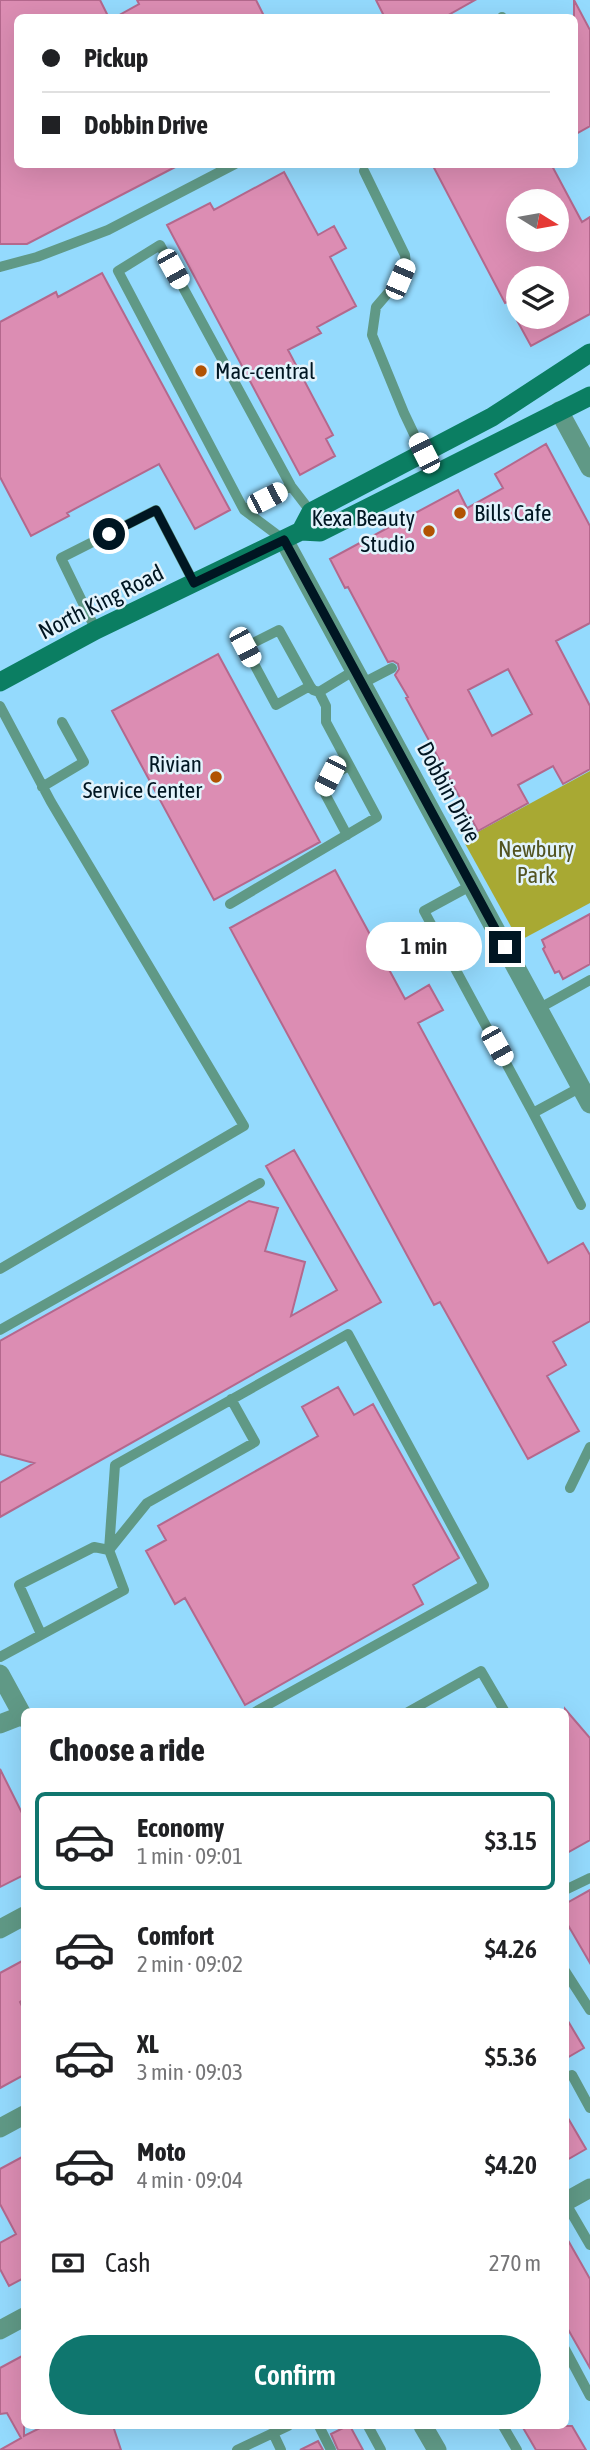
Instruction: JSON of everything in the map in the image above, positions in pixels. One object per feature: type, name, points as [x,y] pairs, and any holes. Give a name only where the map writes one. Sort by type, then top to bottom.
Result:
[{"type":"main road","points":[[293,536],[311,512],[492,417],[590,352]]},
{"type":"main road","name":"North King Road","points":[[0,682],[96,630],[293,536],[320,532],[590,396]]},
{"type":"street","points":[[559,411],[590,468]]},
{"type":"street","name":"Dobbin Drive","points":[[293,536],[359,677],[585,1096]]},
{"type":"street","points":[[0,1674],[21,1712]]},
{"type":"street","points":[[0,1724],[21,1718]]},
{"type":"street","points":[[0,1929],[21,1918]]},
{"type":"street","points":[[0,2128],[21,2117]]},
{"type":"street","points":[[569,2200],[590,2188]]},
{"type":"street","points":[[0,2330],[21,2319]]},
{"type":"street","points":[[425,2429],[437,2450]]},
{"type":"lane","points":[[0,267],[37,257],[108,230],[227,168]]},
{"type":"lane","points":[[365,171],[407,264],[400,279],[376,307],[372,335],[404,413],[424,453]]},
{"type":"lane","points":[[293,536],[244,510],[118,271],[160,245],[291,486],[311,512]]},
{"type":"lane","points":[[244,510],[291,486]]},
{"type":"lane","points":[[96,630],[61,558],[156,510],[194,583]]},
{"type":"lane","points":[[310,686],[276,705],[245,647],[279,630],[310,686],[319,692],[392,668]]},
{"type":"lane","points":[[230,904],[377,817],[326,722],[326,706],[319,692]]},
{"type":"lane","points":[[0,706],[43,787],[244,1126],[0,1269]]},
{"type":"lane","points":[[43,787],[84,762],[62,722]]},
{"type":"lane","points":[[347,835],[323,790],[330,776],[348,766]]},
{"type":"lane","points":[[472,885],[424,911],[581,1205]]},
{"type":"lane","points":[[538,1009],[590,980]]},
{"type":"lane","points":[[533,1113],[585,1096]]},
{"type":"lane","points":[[0,1330],[260,1183]]},
{"type":"lane","points":[[0,1657],[124,1590],[109,1550],[115,1465],[348,1334],[484,1585],[262,1708]]},
{"type":"lane","points":[[109,1550],[147,1503],[255,1442],[231,1399]]},
{"type":"lane","points":[[570,1489],[590,1447]]},
{"type":"lane","points":[[45,1632],[19,1585],[94,1547],[109,1550]]},
{"type":"lane","points":[[415,1708],[481,1671],[503,1708]]},
{"type":"lane","points":[[569,1888],[590,1878]]},
{"type":"lane","points":[[569,1977],[590,2010]]},
{"type":"lane","points":[[572,2075],[590,2108]]},
{"type":"lane","points":[[569,2209],[590,2245]]},
{"type":"lane","points":[[569,2357],[590,2396]]},
{"type":"lane","points":[[237,2450],[282,2429]]},
{"type":"lane","points":[[320,2429],[331,2450]]},
{"type":"lane","points":[[370,2429],[381,2450]]},
{"type":"lane","points":[[505,2429],[517,2450]]},
{"type":"lane","points":[[273,2433],[281,2450]]},
{"type":"green space","name":"Newbury Park","points":[[590,771],[590,903],[519,941],[463,840]]},
{"type":"building","points":[[0,0],[100,0],[107,14],[14,14],[14,168],[173,168],[27,244],[0,244]]},
{"type":"building","points":[[137,0],[256,0],[263,14],[121,14],[139,4]]},
{"type":"building","points":[[376,0],[475,0],[450,14],[383,14]]},
{"type":"building","points":[[574,0],[590,30],[590,126],[578,133],[578,14],[574,14]]},
{"type":"building","points":[[434,168],[553,168],[564,189],[506,189],[506,252],[569,252],[569,198],[582,222],[590,217],[590,314],[569,325],[569,266],[506,266],[505,303]]},
{"type":"building","points":[[284,172],[318,235],[334,226],[346,248],[330,257],[356,306],[317,327],[321,333],[288,350],[333,435],[326,439],[335,456],[300,475],[167,225],[210,203],[214,210]]},
{"type":"building","points":[[102,273],[230,510],[195,529],[159,464],[67,513],[69,516],[31,536],[0,477],[0,322],[56,292],[58,297]]},
{"type":"building","points":[[522,329],[562,329],[531,346]]},
{"type":"building","points":[[546,444],[590,526],[590,623],[556,641],[590,706],[590,769],[563,784],[553,766],[518,785],[528,803],[478,831],[406,698],[408,697],[395,675],[399,669],[398,664],[388,662],[330,559],[458,490],[467,508],[503,488],[495,474]],"holes":[[[508,669],[532,714],[492,736],[468,690]]]},
{"type":"building","name":"Rivian Service Center","points":[[218,654],[320,842],[214,900],[112,711]]},
{"type":"building","points":[[335,870],[405,999],[429,985],[443,1010],[418,1023],[548,1263],[583,1243],[590,1255],[590,1321],[553,1342],[566,1365],[547,1376],[579,1431],[528,1459],[440,1302],[434,1305],[230,928]]},
{"type":"building","points":[[590,914],[590,964],[563,979],[559,971],[555,973],[543,949],[545,947],[542,940]]},
{"type":"building","points":[[294,1150],[381,1302],[0,1517],[0,1483],[34,1463],[0,1454],[0,1341],[249,1201],[278,1208],[265,1251],[305,1262],[291,1316],[337,1290],[266,1166]]},
{"type":"building","points":[[338,1387],[354,1415],[373,1404],[459,1558],[413,1585],[423,1604],[245,1705],[185,1598],[175,1604],[146,1551],[166,1540],[158,1526],[318,1436],[302,1407]]},
{"type":"building","points":[[569,1714],[590,1738],[590,1840],[569,1852]]},
{"type":"building","points":[[0,1769],[21,1811],[21,1876],[0,1887]]},
{"type":"building","points":[[590,1890],[590,1963],[569,1927],[569,1902]]},
{"type":"building","points":[[21,1962],[21,2077],[0,2088],[0,1973]]},
{"type":"building","points":[[569,2023],[584,2048],[569,2057]]},
{"type":"building","points":[[569,2120],[586,2149],[569,2159]]},
{"type":"building","points":[[21,2158],[21,2280],[9,2286],[0,2269],[0,2243],[16,2234],[0,2204],[0,2169]]},
{"type":"building","points":[[569,2242],[590,2279],[590,2368],[569,2331]]},
{"type":"building","points":[[21,2357],[21,2429],[24,2429],[24,2436],[38,2429],[114,2429],[121,2450],[0,2450],[21,2438],[7,2413],[0,2414],[0,2368]]},
{"type":"building","points":[[569,2426],[572,2426],[586,2450],[536,2450],[524,2429],[569,2429]]},
{"type":"building","points":[[341,2429],[352,2429],[363,2450],[338,2450],[331,2434]]},
{"type":"building","points":[[318,2441],[323,2450],[300,2450]]},
{"type":"place","name":"Mac-central","points":[[201,371]]},
{"type":"place","name":"Bills Cafe","points":[[460,513]]},
{"type":"place","name":"Kexa Beauty Studio","points":[[429,531]]},
{"type":"place","name":"Rivian Service Center","points":[[216,777]]},
{"type":"route","points":[[109,534],[156,510],[194,583],[284,540],[505,947]]}]
